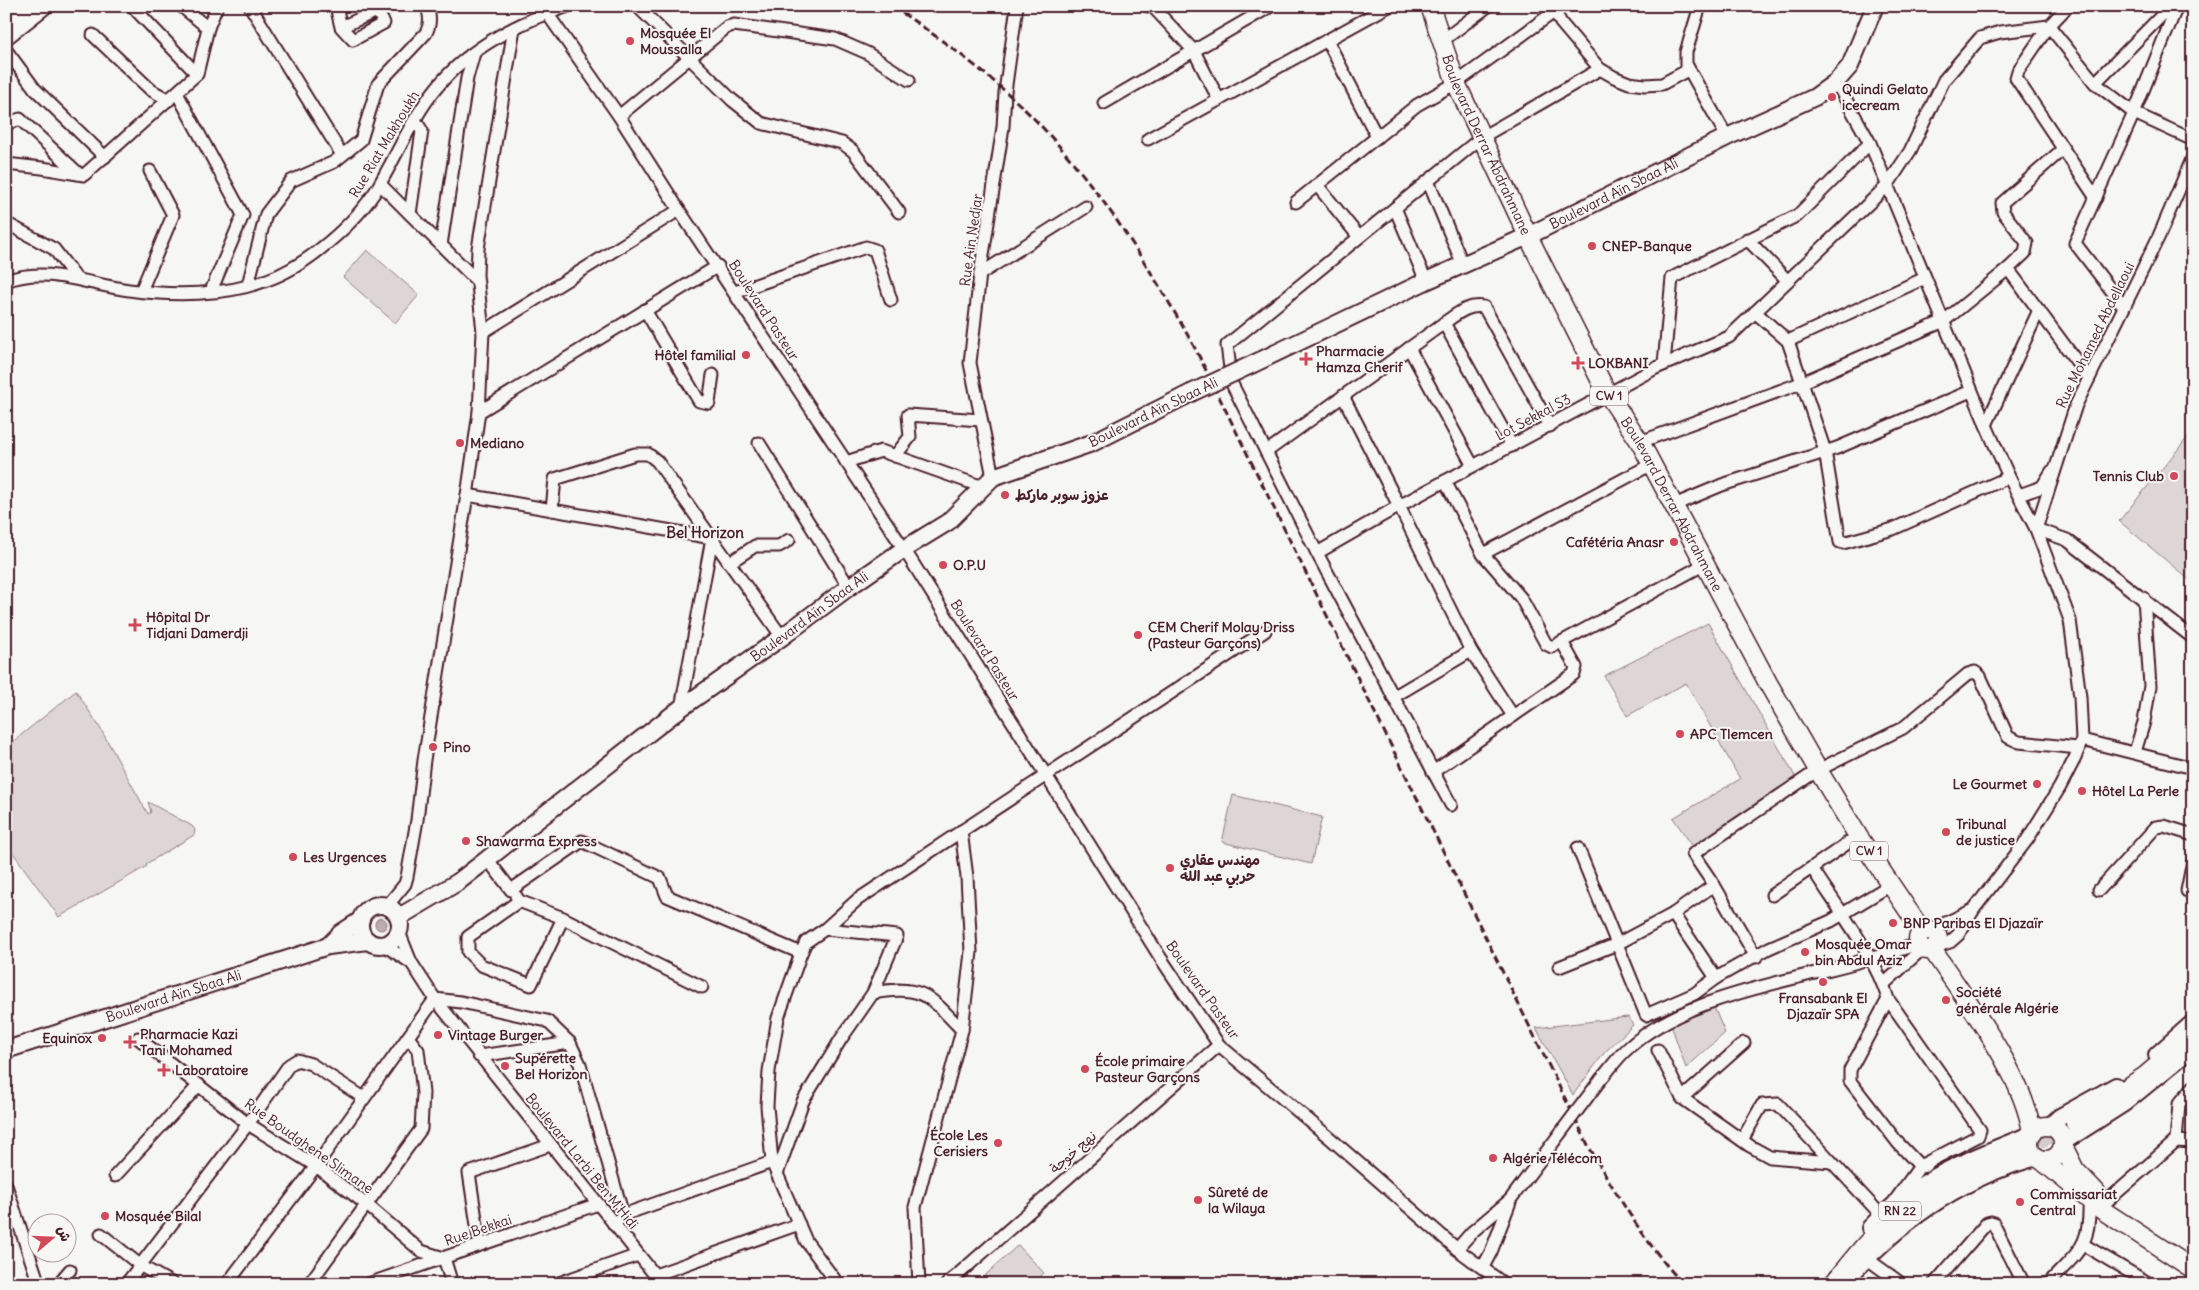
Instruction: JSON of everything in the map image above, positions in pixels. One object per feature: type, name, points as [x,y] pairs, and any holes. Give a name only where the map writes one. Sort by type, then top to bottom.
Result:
[{"type":"main road","points":[[6,36],[44,6]]},
{"type":"main road","name":"Boulevard Derrar Abdrahmane","points":[[1430,6],[1456,83],[1528,236],[1607,393],[1640,442],[1768,682],[1818,770],[1858,836],[1892,884],[1927,942],[2001,1055],[2040,1130]]},
{"type":"main road","name":"Boulevard Aïn Sbaa Ali","points":[[395,918],[458,882],[681,708],[849,587],[904,549],[948,522],[988,482],[1092,443],[1191,393],[1426,281],[1528,236],[1727,137],[1814,97],[1836,82],[1850,66],[1876,6]]},
{"type":"main road","points":[[382,904],[395,918],[391,942],[328,946],[341,933],[361,920],[371,907],[382,904]]},
{"type":"main road","points":[[361,920],[361,932],[377,943]]},
{"type":"main road","name":"Boulevard Aïn Sbaa Ali","points":[[10,1049],[328,946]]},
{"type":"main road","points":[[1824,1284],[1859,1240],[1886,1211],[1921,1184],[1959,1164],[2040,1130],[2124,1080],[2158,1054],[2193,1023]]},
{"type":"main road","points":[[2075,1123],[2145,1076],[2193,1035]]},
{"type":"main road","points":[[1842,1284],[1866,1258],[1922,1210],[1943,1196],[1992,1172],[2038,1158],[2052,1159],[2061,1151],[2063,1144],[2124,1103],[2193,1047]]},
{"type":"main road","points":[[2040,1130],[2060,1133],[2075,1170],[2102,1205],[2193,1255]]},
{"type":"main road","points":[[2040,1130],[2028,1145],[2038,1158],[2193,1268]]},
{"type":"main road","name":"RN 22","points":[[1833,1284],[1857,1255],[1902,1209],[1947,1181],[2014,1151]]},
{"type":"street","points":[[132,6],[197,74]]},
{"type":"street","points":[[181,6],[208,28]]},
{"type":"street","points":[[6,164],[84,175],[197,74],[208,28],[217,6]]},
{"type":"street","points":[[250,6],[342,156]]},
{"type":"street","points":[[336,6],[341,27]]},
{"type":"street","points":[[248,285],[266,214],[291,181],[334,162],[361,140],[378,84],[426,33],[431,18],[427,6]]},
{"type":"street","name":"Rue Riat Makhoukh","points":[[6,281],[41,275],[76,278],[129,290],[180,293],[227,290],[268,280],[324,246],[355,218],[380,184],[415,120],[438,86],[474,53],[545,9],[568,6]]},
{"type":"street","points":[[637,6],[732,100],[762,123],[842,143],[852,151],[899,212]]},
{"type":"street","name":"Rue Ain Nedjar","points":[[988,482],[981,420],[970,363],[980,274],[1003,127],[1004,92],[1017,6]]},
{"type":"street","points":[[1104,103],[1271,6]]},
{"type":"street","points":[[1148,138],[1389,6]]},
{"type":"street","points":[[1442,41],[1488,6]]},
{"type":"street","points":[[1700,6],[1686,52],[1688,70],[1727,137]]},
{"type":"street","points":[[2068,6],[2049,26],[2018,71],[2016,78],[2096,198]]},
{"type":"street","points":[[2095,83],[2171,6]]},
{"type":"street","points":[[2124,308],[2076,243],[2134,113],[2178,6]]},
{"type":"street","points":[[1152,7],[1194,51],[1219,100]]},
{"type":"street","name":"Boulevard Pasteur","points":[[545,9],[620,116],[679,210],[718,266],[904,549],[1160,957],[1219,1044],[1324,1132],[1457,1249],[1504,1284]]},
{"type":"street","points":[[1296,202],[1417,105],[1456,83],[1553,9],[1600,69],[1614,77],[1629,83],[1662,84],[1688,70]]},
{"type":"street","points":[[620,116],[727,27],[734,25],[835,38],[867,53],[909,80]]},
{"type":"street","points":[[2049,26],[2095,83],[2134,113],[2193,140]]},
{"type":"street","name":"Lot Sekkal S3","points":[[1317,553],[1399,506],[1550,426],[1607,393],[1664,364],[1729,337],[1887,186],[1910,151],[1944,80],[1980,38],[2000,32],[2049,26]]},
{"type":"street","points":[[414,967],[395,918],[408,872],[417,820],[424,760],[479,412],[483,332],[478,281],[478,249],[514,28]]},
{"type":"street","points":[[93,35],[151,90],[173,97],[243,215],[211,291]]},
{"type":"street","points":[[1327,40],[1377,137]]},
{"type":"street","points":[[6,50],[35,90],[105,157]]},
{"type":"street","points":[[441,244],[467,78],[474,53]]},
{"type":"street","points":[[1450,805],[1317,553],[1232,384],[1227,345],[1482,137],[1600,69]]},
{"type":"street","points":[[1457,1249],[1472,1232],[1510,1200],[1601,1079],[1624,1052],[1653,1030],[1701,1004],[1746,990],[1871,959],[1927,942],[1950,942],[1958,935],[1974,909],[2027,840],[2076,758],[2080,744],[2080,697],[2070,620],[2036,529],[2008,477],[1870,143],[1836,82]]},
{"type":"street","points":[[6,124],[20,119],[79,174]]},
{"type":"street","points":[[410,214],[422,131],[415,120]]},
{"type":"street","points":[[1664,364],[1672,278],[1798,215],[1870,143]]},
{"type":"street","points":[[1640,442],[1801,383],[1944,321],[2025,253],[2027,243],[2002,212],[2002,203],[2063,149]]},
{"type":"street","name":"Rue Mohamed Abdellaoui","points":[[2036,529],[2052,485],[2061,449],[2076,405],[2160,236],[2193,157]]},
{"type":"street","points":[[141,290],[173,215],[150,171]]},
{"type":"street","points":[[1428,181],[1463,265]]},
{"type":"street","points":[[380,184],[478,281]]},
{"type":"street","points":[[1317,185],[1359,237]]},
{"type":"street","points":[[980,274],[1086,207]]},
{"type":"street","points":[[1395,208],[1426,281]]},
{"type":"street","points":[[483,332],[679,210]]},
{"type":"street","points":[[6,223],[54,249],[76,278]]},
{"type":"street","points":[[1747,239],[1788,280]]},
{"type":"street","points":[[735,292],[866,247],[872,247],[877,254],[891,300]]},
{"type":"street","points":[[479,412],[718,266]]},
{"type":"street","points":[[2008,269],[2090,378]]},
{"type":"street","points":[[1788,341],[1925,278]]},
{"type":"street","points":[[1266,452],[1444,323],[1464,310],[1475,306],[1484,307],[1550,426]]},
{"type":"street","points":[[645,310],[699,401],[708,403],[713,375]]},
{"type":"street","points":[[1986,425],[2039,310]]},
{"type":"street","points":[[1755,312],[1788,341],[1824,451],[1838,539],[1844,543],[1893,530],[2008,477]]},
{"type":"street","points":[[1444,323],[1512,446]]},
{"type":"street","points":[[1409,348],[1473,466]]},
{"type":"street","points":[[1674,506],[1722,486],[1837,448],[1972,391]]},
{"type":"street","points":[[1343,396],[1471,651],[1513,716]]},
{"type":"street","points":[[895,456],[910,436],[908,415],[981,420]]},
{"type":"street","points":[[759,443],[849,587]]},
{"type":"street","points":[[2019,495],[2042,487],[2050,476],[2061,449]]},
{"type":"street","points":[[846,462],[865,454],[881,451],[988,482]]},
{"type":"street","points":[[552,510],[555,479],[636,454],[648,454],[657,461],[782,637]]},
{"type":"street","points":[[1483,554],[1652,464]]},
{"type":"street","points":[[1445,481],[1483,554],[1521,598],[1546,644],[1552,647],[1705,564]]},
{"type":"street","points":[[467,495],[712,538]]},
{"type":"street","points":[[2036,529],[2067,540],[2193,638]]},
{"type":"street","points":[[681,708],[712,538]]},
{"type":"street","points":[[729,563],[755,546],[779,546],[789,540]]},
{"type":"street","points":[[2135,752],[2144,722],[2150,686],[2144,598]]},
{"type":"street","points":[[838,1284],[806,1240],[772,1162],[767,1106],[769,1071],[778,1018],[806,942],[825,929],[857,900],[1045,774],[1265,631]]},
{"type":"street","points":[[1433,772],[1574,674],[1576,667],[1562,642]]},
{"type":"street","points":[[1393,697],[1471,651]]},
{"type":"street","points":[[1756,956],[1714,885],[1693,854],[1818,770],[1903,728],[1968,674],[1975,672],[1980,676],[2008,737],[2019,742],[2080,744],[2135,752],[2193,768]]},
{"type":"street","points":[[2099,890],[2156,827],[2164,826],[2193,835]]},
{"type":"street","points":[[919,1284],[915,1207],[962,1030],[972,952],[967,877],[961,831]]},
{"type":"street","points":[[1772,895],[1858,836]]},
{"type":"street","points":[[511,890],[582,841],[660,878],[667,896],[801,953]]},
{"type":"street","points":[[1578,848],[1646,1016],[1694,994],[1716,978],[1769,948],[1831,921],[1892,884]]},
{"type":"street","points":[[488,860],[519,900],[563,918],[702,987]]},
{"type":"street","points":[[2187,891],[2193,861]]},
{"type":"street","points":[[1742,1140],[1762,1106],[1770,1103],[1778,1104],[1832,1162],[1886,1211],[1920,1166],[1980,1133],[1888,999],[1884,984],[1871,959],[1812,868]]},
{"type":"street","points":[[1559,967],[1617,944],[1672,914],[1714,885]]},
{"type":"street","points":[[519,900],[468,937],[468,952],[482,965],[531,985],[563,918]]},
{"type":"street","points":[[1884,984],[1927,942],[1974,909]]},
{"type":"street","points":[[1672,914],[1716,978]]},
{"type":"street","points":[[777,1174],[803,1102],[841,1039],[873,993],[897,936],[825,929]]},
{"type":"street","points":[[377,943],[401,955],[414,967]]},
{"type":"street","name":"Boulevard Larbi Ben M'Hidi","points":[[414,967],[435,999],[479,1056],[659,1279]]},
{"type":"street","points":[[873,993],[898,988],[914,991],[930,998],[962,1030]]},
{"type":"street","points":[[232,1282],[435,999],[461,1002],[547,1021],[570,1043],[580,1064],[624,1215]]},
{"type":"street","points":[[1888,999],[1850,1070],[1850,1081],[1898,1143],[1920,1166]]},
{"type":"street","points":[[309,1284],[368,1205],[421,1129],[422,1093],[418,1050],[408,1037]]},
{"type":"street","name":"Rue Boudghene Slimane","points":[[138,1038],[248,1124],[316,1166],[368,1205],[421,1251],[444,1258]]},
{"type":"street","points":[[479,1056],[570,1043]]},
{"type":"street","points":[[1682,1098],[1744,1043]]},
{"type":"street","name":"نهج خوجة","points":[[948,1284],[1219,1044]]},
{"type":"street","points":[[1658,1050],[1682,1098],[1742,1140],[1770,1157],[1832,1162]]},
{"type":"street","points":[[126,1284],[248,1124],[289,1065],[297,1060],[310,1064],[364,1098]]},
{"type":"street","points":[[115,1176],[199,1085]]},
{"type":"street","points":[[2048,1284],[2084,1245],[2090,1224],[2102,1205],[2176,1141],[2179,1104],[2193,1087]]},
{"type":"street","points":[[2176,1141],[2193,1142]]},
{"type":"street","points":[[480,1245],[469,1173],[550,1146]]},
{"type":"street","points":[[614,1225],[624,1215],[772,1162]]},
{"type":"street","points":[[1920,1166],[1940,1162],[1959,1164]]},
{"type":"street","points":[[6,1185],[38,1281],[41,1284]]},
{"type":"street","points":[[1483,1268],[1491,1252],[1510,1200]]},
{"type":"street","name":"Rue Bekkai","points":[[368,1284],[598,1204]]},
{"type":"street","points":[[1934,1284],[1987,1223],[1991,1222],[1994,1223],[2024,1284]]},
{"type":"street","points":[[659,1279],[799,1224]]},
{"type":"street","points":[[101,1234],[141,1266],[173,1284]]},
{"type":"street","points":[[2084,1245],[2150,1284]]},
{"type":"street","points":[[556,1284],[638,1255]]},
{"type":"street","points":[[444,1258],[452,1284]]},
{"type":"street","points":[[1866,1258],[1902,1284]]},
{"type":"street","points":[[58,1284],[70,1270]]},
{"type":"shaded area","points":[[367,250],[419,295],[395,323],[343,277]]},
{"type":"shaded area","name":"Tennis Club","points":[[2193,431],[2193,583],[2119,521]]},
{"type":"shaded area","points":[[1708,623],[1796,778],[1694,848],[1673,818],[1740,779],[1686,683],[1627,716],[1604,676]]},
{"type":"shaded area","points":[[76,691],[99,726],[148,814],[151,812],[148,802],[192,826],[195,830],[194,835],[146,864],[147,866],[59,917],[6,843],[6,747]]},
{"type":"shaded area","points":[[1233,795],[1322,817],[1311,864],[1222,842]]},
{"type":"shaded area","points":[[381,918],[387,924],[381,930],[375,924]]},
{"type":"shaded area","points":[[1713,1005],[1725,1033],[1686,1068],[1671,1025]]},
{"type":"shaded area","points":[[1628,1017],[1633,1025],[1605,1052],[1573,1095],[1536,1028]]},
{"type":"shaded area","points":[[1018,1245],[1044,1273],[1032,1284],[976,1284]]},
{"type":"tunnel","points":[[2014,1151],[2075,1123]]},
{"type":"railway","points":[[892,6],[971,62],[1026,110],[1043,128],[1066,154],[1107,207],[1163,293],[1197,352],[1589,1147],[1644,1235],[1683,1284]]},
{"type":"place","name":"Mosquée El Moussalla","points":[[630,41]]},
{"type":"place","name":"Quindi Gelato icecream","points":[[1832,97]]},
{"type":"place","name":"CNEP-Banque","points":[[1592,246]]},
{"type":"place","name":"Hôtel familial","points":[[746,355]]},
{"type":"place","name":"Pharmacie Hamza Cherif","points":[[1306,359]]},
{"type":"place","name":"LOKBANI","points":[[1578,363]]},
{"type":"place","name":"Mediano","points":[[460,443]]},
{"type":"place","name":"Tennis Club","points":[[2174,476]]},
{"type":"place","name":"عزوز سوبر ماركط","points":[[1005,495]]},
{"type":"place","name":"Cafétéria Anasr","points":[[1674,542]]},
{"type":"place","name":"O.P.U","points":[[943,565]]},
{"type":"place","name":"Hôpital Dr Tidjani Damerdji","points":[[135,625]]},
{"type":"place","name":"CEM Cherif Molay Driss (Pasteur Garçons)","points":[[1138,635]]},
{"type":"place","name":"APC Tlemcen","points":[[1680,734]]},
{"type":"place","name":"Pino","points":[[433,747]]},
{"type":"place","name":"Le Gourmet","points":[[2037,784]]},
{"type":"place","name":"Hôtel La Perle","points":[[2082,791]]},
{"type":"place","name":"Tribunal de justice","points":[[1946,832]]},
{"type":"place","name":"Shawarma Express","points":[[466,841]]},
{"type":"place","name":"Les Urgences","points":[[293,857]]},
{"type":"place","name":"مهندس عقاري حربي عبد الله","points":[[1170,868]]},
{"type":"place","name":"BNP Paribas El Djazaïr","points":[[1893,923]]},
{"type":"place","name":"Mosquée Omar bin Abdul Aziz","points":[[1805,952]]},
{"type":"place","name":"Fransabank El Djazaïr SPA","points":[[1823,982]]},
{"type":"place","name":"Société générale Algérie","points":[[1946,1000]]},
{"type":"place","name":"Vintage Burger","points":[[438,1035]]},
{"type":"place","name":"Equinox","points":[[102,1038]]},
{"type":"place","name":"Pharmacie Kazi Tani Mohamed","points":[[130,1042]]},
{"type":"place","name":"Supérette Bel Horizon","points":[[505,1066]]},
{"type":"place","name":"École primaire Pasteur Garçons","points":[[1085,1069]]},
{"type":"place","name":"Laboratoire","points":[[164,1070]]},
{"type":"place","name":"École Les Cerisiers","points":[[998,1143]]},
{"type":"place","name":"Algérie Télécom","points":[[1493,1158]]},
{"type":"place","name":"Sûreté de la Wilaya","points":[[1198,1200]]},
{"type":"place","name":"Commissariat Central","points":[[2020,1202]]},
{"type":"place","name":"Mosquée Bilal","points":[[105,1216]]},
{"type":"district","name":"Bel Horizon","points":[[705,533]]}]
